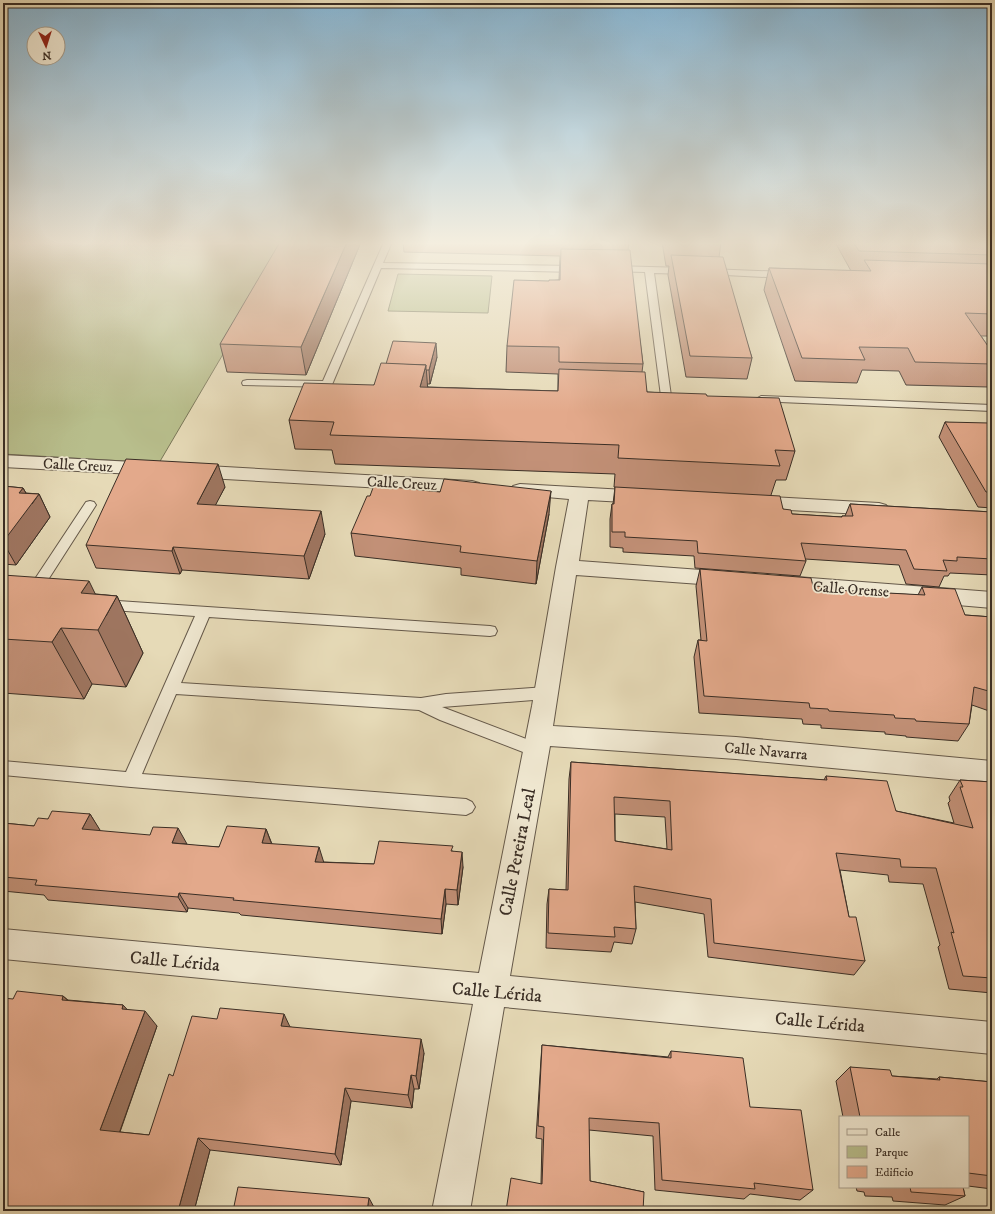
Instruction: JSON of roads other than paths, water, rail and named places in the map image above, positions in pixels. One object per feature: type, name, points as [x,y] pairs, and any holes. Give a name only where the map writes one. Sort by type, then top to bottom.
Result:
[{"type":"street","name":"Calle Creuz","points":[[3,461],[660,498]]},
{"type":"street","name":"Calle Pereira Leal","points":[[450,1211],[490,991],[538,742],[566,566],[580,493]]},
{"type":"street","points":[[731,501],[897,510]]},
{"type":"street","name":"Calle Orense","points":[[566,566],[992,600]]},
{"type":"street","name":"Calle Navarra","points":[[538,742],[736,748],[992,772]]},
{"type":"street","name":"Calle Lérida","points":[[3,944],[992,1038]]},
{"type":"lane","points":[[246,383],[331,385],[366,299]]},
{"type":"lane","points":[[653,299],[666,396]]},
{"type":"lane","points":[[753,399],[992,408]]},
{"type":"lane","points":[[45,600],[29,599],[90,504]]},
{"type":"lane","points":[[92,604],[490,631]]},
{"type":"lane","points":[[131,780],[204,612]]},
{"type":"lane","points":[[171,688],[421,704],[446,700],[546,693]]},
{"type":"lane","points":[[421,704],[446,716],[538,742]]},
{"type":"lane","points":[[3,768],[131,780],[466,807]]}]
